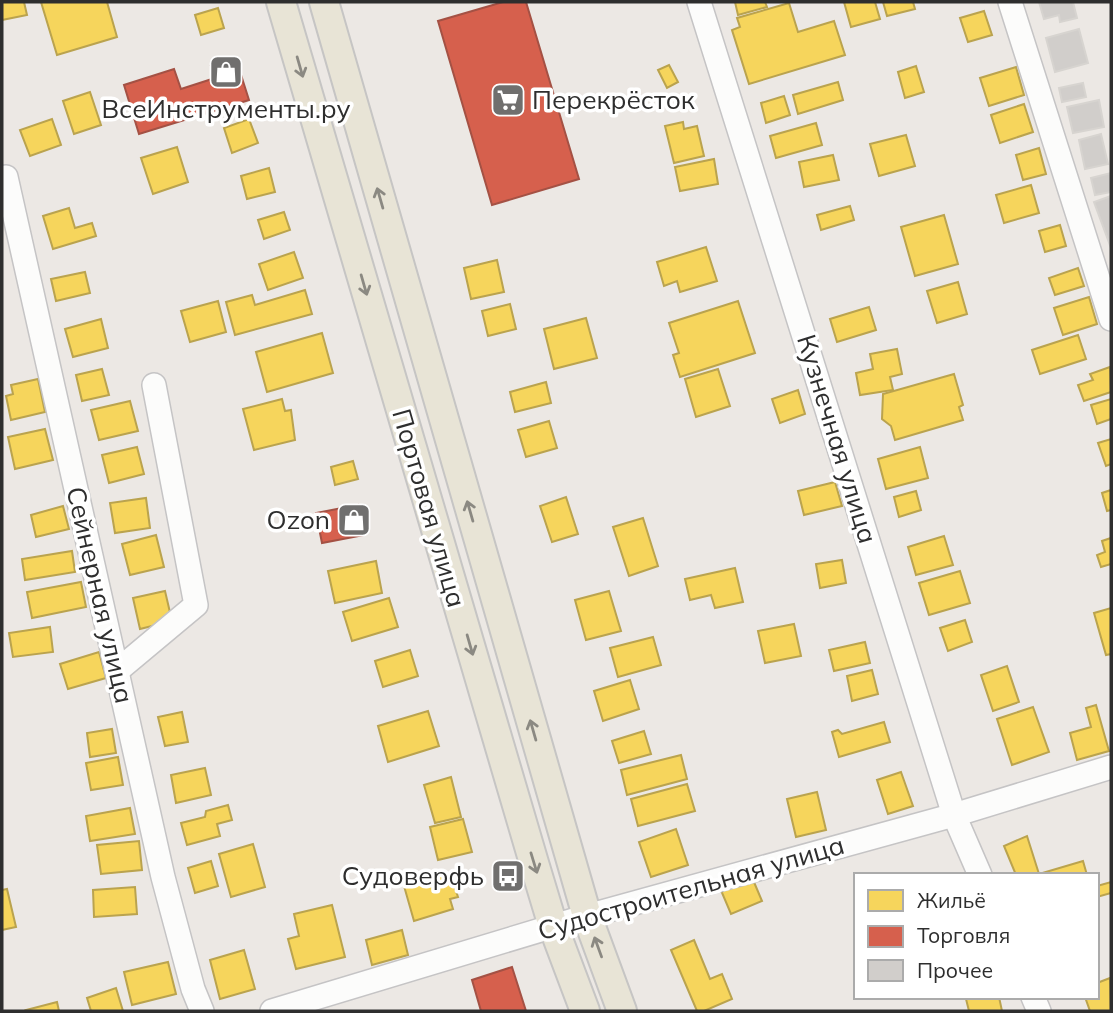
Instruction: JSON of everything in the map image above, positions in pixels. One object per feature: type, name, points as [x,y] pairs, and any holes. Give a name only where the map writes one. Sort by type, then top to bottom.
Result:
[{"type":"main road","name":"Портовая улица","points":[[281,2],[553,926],[585,1011]]},
{"type":"main road","name":"Портовая улица","points":[[324,2],[587,916],[622,1011]]},
{"type":"street","name":"Кузнечная улица","points":[[699,2],[954,815],[979,873]]},
{"type":"street","points":[[1010,2],[1111,319]]},
{"type":"street","name":"Сейнерная улица","points":[[6,177],[163,877],[193,989],[202,1011]]},
{"type":"street","points":[[117,670],[196,605],[154,385]]},
{"type":"street","name":"Судостроительная улица","points":[[272,1011],[587,916],[954,815],[1111,767]]},
{"type":"building: Жильё","points":[[2,2],[24,2],[27,15],[2,20]]},
{"type":"building: Жильё","points":[[41,2],[107,2],[117,37],[57,55]]},
{"type":"building: Жильё","points":[[735,2],[765,2],[767,7],[738,15]]},
{"type":"building: Жильё","points":[[844,2],[875,2],[880,19],[851,27]]},
{"type":"building: Жильё","points":[[883,2],[913,2],[915,9],[887,16]]},
{"type":"building: Жильё","points":[[789,3],[798,32],[834,21],[845,55],[749,84],[732,30],[740,27],[737,18]]},
{"type":"building: Жильё","points":[[218,8],[224,28],[201,35],[195,15]]},
{"type":"building: Жильё","points":[[984,11],[992,35],[968,42],[960,18]]},
{"type":"building: Жильё","points":[[669,65],[678,82],[667,88],[658,70]]},
{"type":"building: Жильё","points":[[916,66],[924,92],[905,98],[898,72]]},
{"type":"building: Жильё","points":[[1016,67],[1024,95],[989,106],[980,78]]},
{"type":"building: Жильё","points":[[838,82],[843,100],[798,114],[793,95]]},
{"type":"building: Жильё","points":[[90,92],[101,125],[74,134],[63,101]]},
{"type":"building: Жильё","points":[[784,96],[790,115],[766,123],[761,103]]},
{"type":"building: Жильё","points":[[1024,104],[1033,132],[1000,143],[991,115]]},
{"type":"building: Жильё","points":[[52,119],[61,145],[30,156],[20,130]]},
{"type":"building: Жильё","points":[[249,119],[258,143],[232,153],[224,128]]},
{"type":"building: Жильё","points":[[683,122],[684,129],[697,126],[704,156],[674,163],[665,126]]},
{"type":"building: Жильё","points":[[816,123],[822,145],[776,158],[770,136]]},
{"type":"building: Жильё","points":[[906,135],[915,166],[879,176],[870,144]]},
{"type":"building: Жильё","points":[[177,147],[188,182],[153,194],[141,158]]},
{"type":"building: Жильё","points":[[1039,148],[1046,174],[1023,180],[1016,155]]},
{"type":"building: Жильё","points":[[833,155],[839,180],[804,187],[799,162]]},
{"type":"building: Жильё","points":[[714,159],[718,184],[680,191],[675,167]]},
{"type":"building: Жильё","points":[[269,168],[275,192],[247,199],[241,176]]},
{"type":"building: Жильё","points":[[1031,185],[1039,213],[1004,223],[996,195]]},
{"type":"building: Жильё","points":[[850,206],[854,220],[821,230],[817,215]]},
{"type":"building: Жильё","points":[[69,208],[75,228],[92,223],[96,236],[53,249],[43,216]]},
{"type":"building: Жильё","points":[[284,212],[290,230],[264,239],[258,220]]},
{"type":"building: Жильё","points":[[944,215],[958,264],[915,276],[901,227]]},
{"type":"building: Жильё","points":[[1060,225],[1066,246],[1045,252],[1039,231]]},
{"type":"building: Жильё","points":[[706,247],[717,281],[680,292],[677,281],[664,286],[657,262]]},
{"type":"building: Жильё","points":[[294,252],[303,278],[268,290],[259,264]]},
{"type":"building: Жильё","points":[[497,260],[504,292],[471,299],[464,268]]},
{"type":"building: Жильё","points":[[1078,268],[1084,286],[1055,295],[1049,278]]},
{"type":"building: Жильё","points":[[85,272],[90,293],[56,301],[51,279]]},
{"type":"building: Жильё","points":[[958,282],[967,314],[937,323],[927,291]]},
{"type":"building: Жильё","points":[[305,290],[312,314],[235,335],[226,302],[252,295],[255,305]]},
{"type":"building: Жильё","points":[[1089,297],[1097,324],[1063,335],[1054,308]]},
{"type":"building: Жильё","points":[[218,301],[226,332],[190,342],[181,311]]},
{"type":"building: Жильё","points":[[738,301],[755,353],[680,377],[673,355],[679,353],[669,323]]},
{"type":"building: Жильё","points":[[510,304],[516,329],[488,336],[482,311]]},
{"type":"building: Жильё","points":[[869,307],[876,330],[837,342],[830,319]]},
{"type":"building: Жильё","points":[[586,318],[597,358],[554,369],[544,329]]},
{"type":"building: Жильё","points":[[101,319],[108,348],[73,357],[65,329]]},
{"type":"building: Жильё","points":[[322,333],[333,373],[267,392],[256,352]]},
{"type":"building: Жильё","points":[[1078,335],[1086,359],[1040,374],[1032,350]]},
{"type":"building: Жильё","points":[[897,349],[902,374],[890,377],[893,390],[860,395],[856,373],[873,369],[870,354]]},
{"type":"building: Жильё","points":[[1110,367],[1111,392],[1084,401],[1078,385],[1093,380],[1090,374]]},
{"type":"building: Жильё","points":[[102,369],[109,395],[82,401],[76,375]]},
{"type":"building: Жильё","points":[[718,369],[730,406],[696,417],[685,379]]},
{"type":"building: Жильё","points":[[954,374],[963,405],[959,407],[963,420],[895,440],[891,426],[882,419],[883,394]]},
{"type":"building: Жильё","points":[[38,379],[45,412],[11,420],[6,396],[13,394],[11,385]]},
{"type":"building: Жильё","points":[[546,382],[551,403],[515,412],[510,392]]},
{"type":"building: Жильё","points":[[798,390],[805,414],[780,423],[772,399]]},
{"type":"building: Жильё","points":[[282,399],[285,411],[291,410],[295,440],[254,450],[243,409]]},
{"type":"building: Жильё","points":[[1111,399],[1111,419],[1097,424],[1091,405]]},
{"type":"building: Жильё","points":[[130,401],[138,431],[99,440],[91,410]]},
{"type":"building: Жильё","points":[[549,421],[557,448],[526,457],[518,430]]},
{"type":"building: Жильё","points":[[45,429],[53,460],[15,469],[8,437]]},
{"type":"building: Жильё","points":[[1111,439],[1111,464],[1106,466],[1098,443]]},
{"type":"building: Жильё","points":[[137,447],[144,474],[109,483],[102,455]]},
{"type":"building: Жильё","points":[[920,447],[928,478],[886,489],[878,459]]},
{"type":"building: Жильё","points":[[353,461],[358,479],[335,485],[331,467]]},
{"type":"building: Жильё","points":[[835,482],[842,506],[804,515],[798,491]]},
{"type":"building: Жильё","points":[[1111,490],[1111,510],[1107,511],[1102,493]]},
{"type":"building: Жильё","points":[[916,491],[921,510],[899,517],[894,497]]},
{"type":"building: Жильё","points":[[566,497],[578,534],[552,542],[540,506]]},
{"type":"building: Жильё","points":[[146,498],[150,528],[115,533],[110,503]]},
{"type":"building: Жильё","points":[[63,506],[69,529],[36,537],[31,515]]},
{"type":"building: Жильё","points":[[643,518],[658,566],[629,576],[613,527]]},
{"type":"building: Жильё","points":[[156,535],[164,567],[130,575],[122,544]]},
{"type":"building: Жильё","points":[[944,536],[953,565],[916,575],[908,547]]},
{"type":"building: Жильё","points":[[1111,538],[1111,564],[1101,567],[1097,555],[1105,552],[1102,541]]},
{"type":"building: Жильё","points":[[72,551],[75,572],[25,580],[22,559]]},
{"type":"building: Жильё","points":[[842,560],[846,583],[820,588],[816,564]]},
{"type":"building: Жильё","points":[[376,561],[382,593],[335,603],[328,571]]},
{"type":"building: Жильё","points":[[735,568],[743,602],[715,608],[711,595],[690,600],[685,579]]},
{"type":"building: Жильё","points":[[960,571],[970,603],[929,615],[919,583]]},
{"type":"building: Жильё","points":[[81,582],[86,607],[32,618],[27,592]]},
{"type":"building: Жильё","points":[[165,591],[172,621],[140,629],[133,598]]},
{"type":"building: Жильё","points":[[609,591],[621,631],[586,640],[575,600]]},
{"type":"building: Жильё","points":[[389,598],[398,627],[352,641],[343,612]]},
{"type":"building: Жильё","points":[[1111,608],[1111,654],[1106,655],[1094,613]]},
{"type":"building: Жильё","points":[[965,620],[972,642],[948,651],[940,628]]},
{"type":"building: Жильё","points":[[794,624],[801,656],[765,663],[758,631]]},
{"type":"building: Жильё","points":[[50,627],[53,652],[13,657],[9,633]]},
{"type":"building: Жильё","points":[[653,637],[661,665],[618,677],[610,648]]},
{"type":"building: Жильё","points":[[865,642],[870,663],[834,671],[829,650]]},
{"type":"building: Жильё","points":[[410,650],[418,676],[383,687],[375,661]]},
{"type":"building: Жильё","points":[[99,652],[106,678],[68,689],[60,664]]},
{"type":"building: Жильё","points":[[1007,666],[1019,702],[993,711],[981,675]]},
{"type":"building: Жильё","points":[[872,670],[878,694],[852,701],[847,676]]},
{"type":"building: Жильё","points":[[630,680],[639,709],[603,721],[594,691]]},
{"type":"building: Жильё","points":[[1096,705],[1109,751],[1077,760],[1070,733],[1091,727],[1086,708]]},
{"type":"building: Жильё","points":[[1033,707],[1049,752],[1012,765],[997,719]]},
{"type":"building: Жильё","points":[[428,711],[439,746],[388,762],[378,726]]},
{"type":"building: Жильё","points":[[182,712],[188,742],[165,746],[158,717]]},
{"type":"building: Жильё","points":[[884,722],[890,742],[839,757],[832,732],[838,730],[842,734]]},
{"type":"building: Жильё","points":[[112,729],[116,753],[90,757],[87,733]]},
{"type":"building: Жильё","points":[[644,731],[651,754],[619,763],[612,741]]},
{"type":"building: Жильё","points":[[681,755],[687,779],[627,795],[621,770]]},
{"type":"building: Жильё","points":[[118,757],[123,785],[91,790],[86,763]]},
{"type":"building: Жильё","points":[[205,768],[211,795],[176,803],[171,775]]},
{"type":"building: Жильё","points":[[901,772],[913,806],[888,814],[877,780]]},
{"type":"building: Жильё","points":[[451,777],[461,817],[435,823],[424,785]]},
{"type":"building: Жильё","points":[[687,784],[695,811],[638,826],[631,799]]},
{"type":"building: Жильё","points":[[817,792],[826,830],[796,837],[787,799]]},
{"type":"building: Жильё","points":[[228,805],[232,820],[217,824],[220,836],[187,845],[181,823],[205,817],[206,811]]},
{"type":"building: Жильё","points":[[130,808],[135,834],[90,841],[86,816]]},
{"type":"building: Жильё","points":[[463,819],[472,852],[438,860],[430,827]]},
{"type":"building: Жильё","points":[[676,829],[688,865],[651,877],[639,842]]},
{"type":"building: Жильё","points":[[1027,836],[1039,873],[1015,873],[1004,846]]},
{"type":"building: Жильё","points":[[139,841],[142,870],[101,874],[97,845]]},
{"type":"building: Жильё","points":[[253,844],[265,887],[231,897],[219,854]]},
{"type":"building: Жильё","points":[[211,861],[218,886],[195,893],[188,868]]},
{"type":"building: Жильё","points":[[1083,861],[1086,873],[1042,873]]},
{"type":"building: Жильё","points":[[444,874],[447,884],[453,882],[458,897],[450,899],[453,909],[414,921],[404,886]]},
{"type":"building: Жильё","points":[[751,875],[762,901],[731,914],[720,888]]},
{"type":"building: Жильё","points":[[1111,882],[1111,893],[1099,896],[1099,885]]},
{"type":"building: Жильё","points":[[135,887],[137,914],[94,917],[93,890]]},
{"type":"building: Жильё","points":[[7,889],[16,927],[2,930],[2,890]]},
{"type":"building: Жильё","points":[[332,905],[345,957],[296,969],[288,939],[299,936],[294,914]]},
{"type":"building: Жильё","points":[[402,930],[408,955],[372,965],[366,940]]},
{"type":"building: Жильё","points":[[694,940],[710,979],[722,974],[732,999],[704,1011],[697,1011],[671,950]]},
{"type":"building: Жильё","points":[[244,950],[255,989],[220,999],[210,960]]},
{"type":"building: Жильё","points":[[168,962],[176,994],[132,1005],[124,972]]},
{"type":"building: Жильё","points":[[1110,978],[1111,1011],[1090,1011],[1086,999],[1099,999],[1099,982]]},
{"type":"building: Жильё","points":[[116,988],[123,1011],[91,1011],[87,998]]},
{"type":"building: Жильё","points":[[966,999],[999,999],[1002,1011],[969,1011]]},
{"type":"building: Жильё","points":[[57,1002],[59,1011],[26,1010]]},
{"type":"building: Торговля","name":"Перекрёсток","points":[[503,2],[526,2],[579,179],[492,205],[438,21]]},
{"type":"building: Торговля","points":[[236,59],[249,100],[139,134],[124,85],[174,69],[181,89],[215,78],[211,66]]},
{"type":"building: Торговля","points":[[358,505],[364,535],[322,543],[316,513]]},
{"type":"building: Торговля","points":[[512,967],[526,1011],[481,1011],[472,980]]},
{"type":"building: Прочее","points":[[1039,2],[1073,2],[1077,18],[1060,22],[1059,15],[1044,19]]},
{"type":"building: Прочее","points":[[1079,29],[1088,63],[1055,72],[1046,38]]},
{"type":"building: Прочее","points":[[1083,83],[1086,97],[1062,102],[1059,88]]},
{"type":"building: Прочее","points":[[1099,100],[1104,127],[1073,133],[1067,107]]},
{"type":"building: Прочее","points":[[1101,134],[1108,164],[1085,169],[1079,140]]},
{"type":"building: Прочее","points":[[1111,173],[1111,192],[1095,195],[1091,178]]},
{"type":"building: Прочее","points":[[1111,196],[1111,248],[1094,202]]},
{"type":"place","name":"ВсеИнструменты.ру","points":[[226,72]]},
{"type":"place","name":"Перекрёсток","points":[[508,100]]},
{"type":"place","name":"Ozon","points":[[354,520]]},
{"type":"place","name":"Судоверфь","points":[[508,876]]}]
